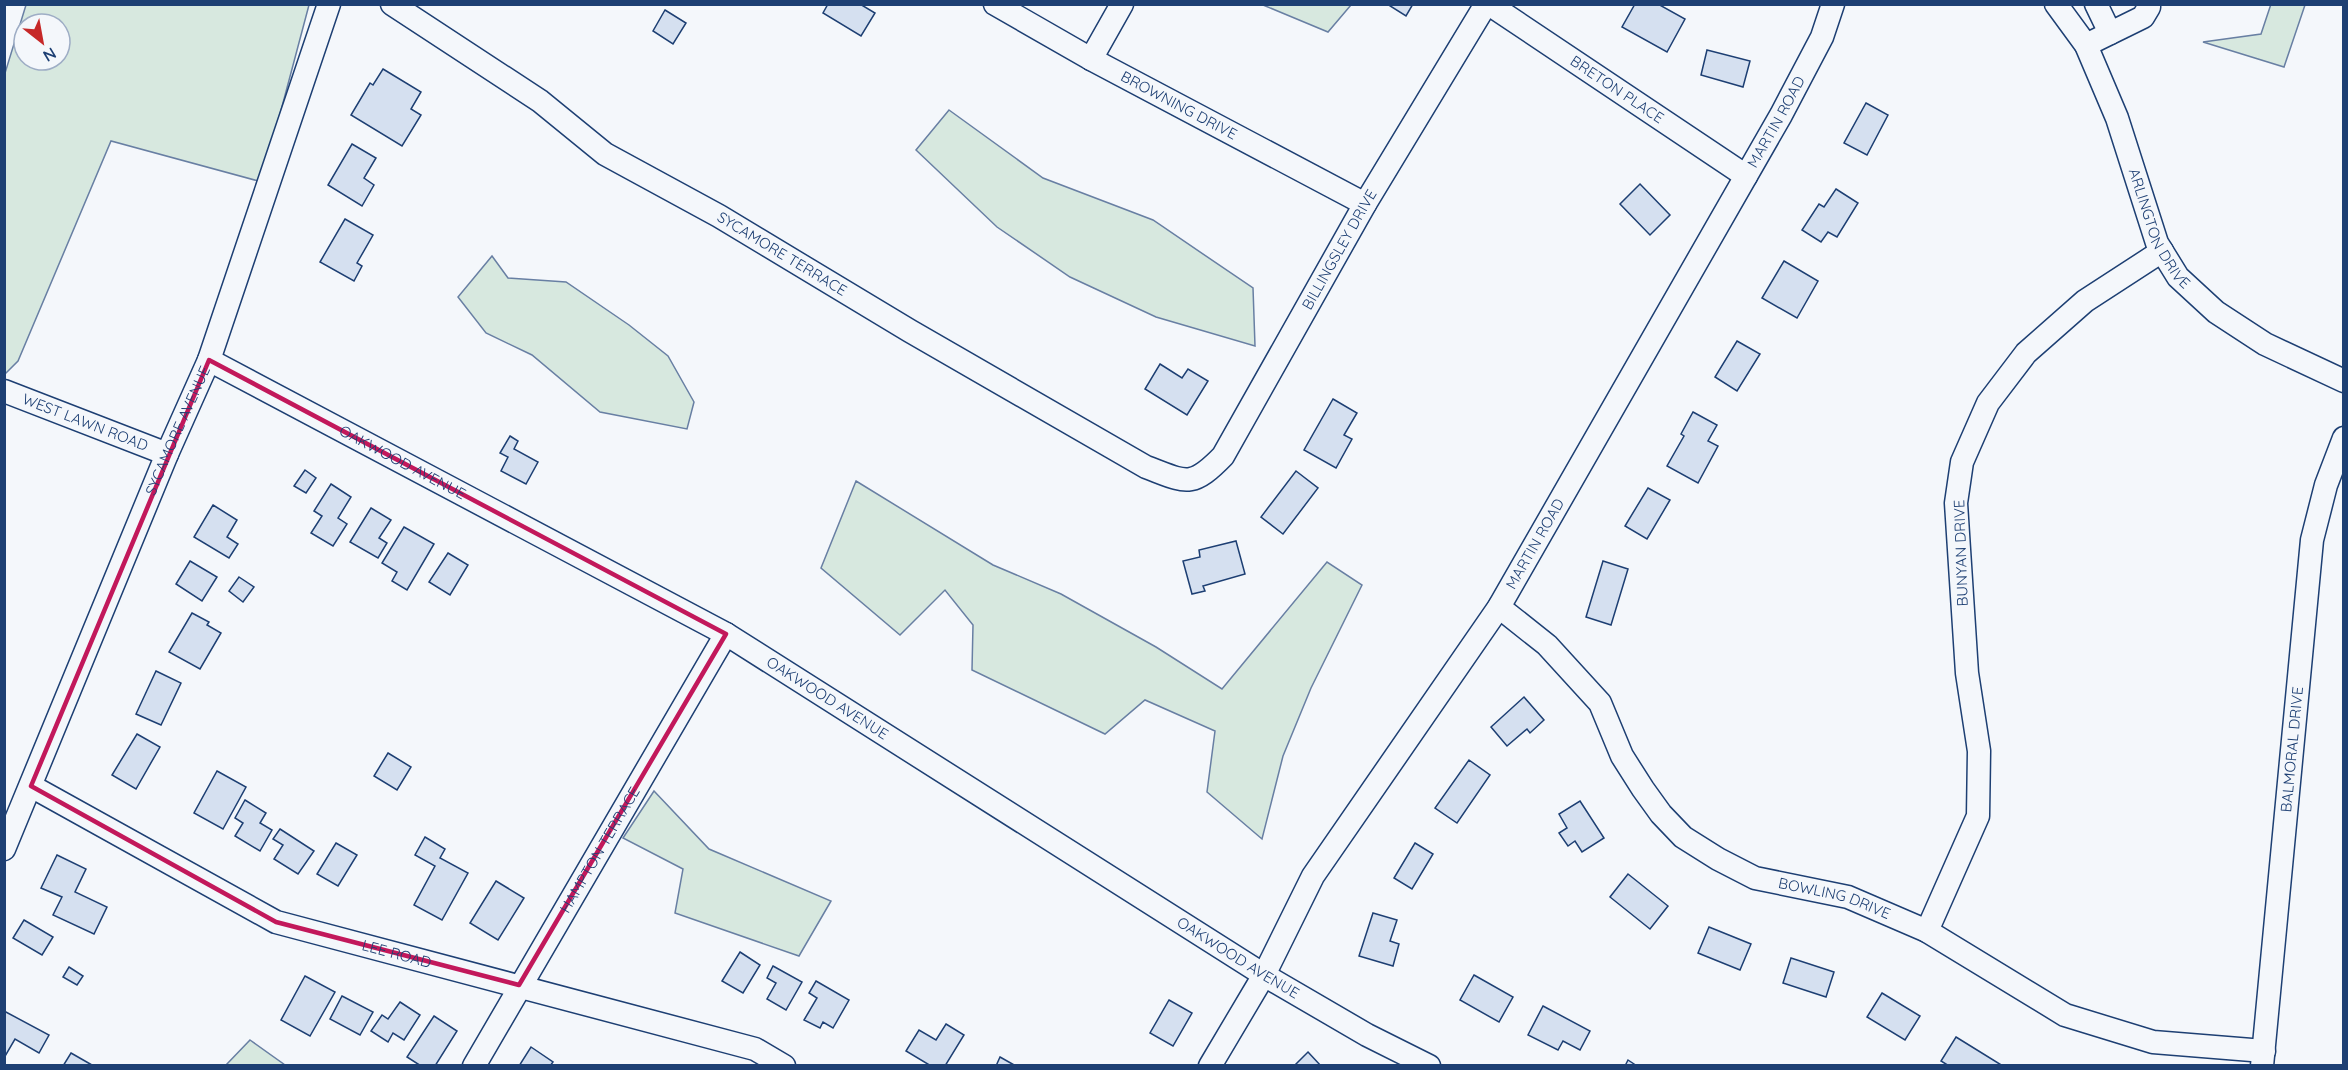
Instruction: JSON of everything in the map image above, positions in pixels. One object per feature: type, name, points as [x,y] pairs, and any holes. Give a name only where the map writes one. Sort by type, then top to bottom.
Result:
[{"type":"street","name":"SYCAMORE AVENUE","points":[[4,849],[167,454],[209,360],[329,4]]},
{"type":"street","name":"SYCAMORE TERRACE","points":[[392,4],[540,101],[605,154],[719,216],[920,337],[1146,467],[1185,482]]},
{"type":"street","name":"BROWNING DRIVE","points":[[996,4],[1091,59],[1365,204]]},
{"type":"street","points":[[1091,59],[1122,4]]},
{"type":"street","name":"BILLINGSLEY DRIVE","points":[[1185,482],[1199,477],[1223,456],[1365,204],[1488,4]]},
{"type":"street","name":"BRETON PLACE","points":[[1488,4],[1746,176]]},
{"type":"street","name":"MARTIN ROAD","points":[[1210,1065],[1264,975],[1313,876],[1499,607],[1781,115],[1822,37],[1833,4]]},
{"type":"street","name":"ARLINGTON DRIVE","points":[[2056,4],[2086,45],[2116,118],[2157,243],[2178,278],[2216,312],[2265,344],[2343,381]]},
{"type":"street","points":[[2096,4],[2110,33]]},
{"type":"street","points":[[2086,45],[2143,17],[2150,7],[2148,4]]},
{"type":"street","name":"BUNYAN DRIVE","points":[[1927,931],[1978,816],[1978,751],[1966,673],[1956,503],[1962,462],[1988,403],[2026,353],[2085,301],[2162,251]]},
{"type":"street","name":"OAKWOOD AVENUE","points":[[209,360],[726,634],[1264,975],[1367,1035],[1429,1065]]},
{"type":"street","name":"WEST LAWN ROAD","points":[[4,391],[167,454]]},
{"type":"street","name":"BALMORAL DRIVE","points":[[2263,1058],[2312,540],[2326,485],[2343,438]]},
{"type":"street","name":"BOWLING DRIVE","points":[[1499,607],[1547,645],[1600,703],[1627,765],[1649,797],[1683,837],[1755,878],[1848,897],[1927,931],[2065,1015],[2153,1042],[2263,1058]]},
{"type":"street","name":"HAMPTON TERRACE","points":[[474,1065],[726,634]]},
{"type":"street","name":"LEE ROAD","points":[[31,786],[276,922],[755,1049],[784,1065]]},
{"type":"highlighted area","points":[[209,360],[726,634],[519,985],[276,922],[31,786]]},
{"type":"shaded area","points":[[1351,4],[1328,32],[1263,5]]},
{"type":"shaded area","points":[[2271,4],[2305,5],[2284,67],[2203,42],[2261,34]]},
{"type":"shaded area","points":[[26,5],[309,5],[262,182],[111,141],[18,361],[4,375],[5,73],[12,50],[12,72],[72,72],[72,12],[24,12]]},
{"type":"shaded area","points":[[949,110],[1043,178],[1153,220],[1253,288],[1255,346],[1156,317],[1070,277],[997,227],[916,150]]},
{"type":"shaded area","points":[[492,256],[508,278],[566,282],[629,325],[668,356],[694,402],[687,429],[600,412],[532,355],[486,333],[458,297]]},
{"type":"shaded area","points":[[856,481],[993,565],[1061,594],[1156,647],[1222,689],[1327,562],[1362,585],[1311,688],[1283,756],[1262,839],[1207,792],[1215,731],[1145,700],[1105,734],[972,670],[973,625],[945,590],[900,635],[821,568]]},
{"type":"shaded area","points":[[654,791],[709,849],[831,901],[799,956],[675,913],[683,869],[623,838]]},
{"type":"shaded area","points":[[250,1040],[285,1065],[226,1065]]},
{"type":"building","points":[[828,4],[860,4],[875,13],[861,36],[823,13]]},
{"type":"building","points":[[1387,4],[1413,4],[1406,16]]},
{"type":"building","points":[[1635,4],[1658,4],[1685,19],[1667,52],[1622,27]]},
{"type":"building","points":[[665,10],[686,23],[673,44],[653,31]]},
{"type":"building","points":[[1707,50],[1750,61],[1743,87],[1701,75]]},
{"type":"building","points":[[383,69],[421,92],[411,109],[421,115],[402,146],[351,115],[370,83],[373,85]]},
{"type":"building","points":[[1866,103],[1888,115],[1867,155],[1844,143]]},
{"type":"building","points":[[352,144],[376,158],[364,178],[374,185],[362,206],[328,185]]},
{"type":"building","points":[[1640,184],[1670,215],[1650,235],[1620,204]]},
{"type":"building","points":[[1836,189],[1858,203],[1837,237],[1828,232],[1821,242],[1802,230],[1819,204],[1824,207]]},
{"type":"building","points":[[345,219],[373,235],[357,263],[362,266],[354,281],[320,262]]},
{"type":"building","points":[[1784,261],[1818,281],[1797,318],[1762,298]]},
{"type":"building","points":[[1737,341],[1760,354],[1737,391],[1715,377]]},
{"type":"building","points":[[1160,364],[1182,378],[1188,369],[1208,381],[1187,415],[1145,389]]},
{"type":"building","points":[[1333,399],[1357,413],[1344,435],[1352,439],[1336,468],[1304,450]]},
{"type":"building","points":[[1693,412],[1717,425],[1708,441],[1718,446],[1698,483],[1667,466],[1684,436],[1681,434]]},
{"type":"building","points":[[510,436],[518,441],[514,449],[538,462],[526,484],[501,471],[508,457],[500,453]]},
{"type":"building","points":[[305,470],[316,478],[306,493],[294,486]]},
{"type":"building","points":[[1296,471],[1318,488],[1283,534],[1261,517]]},
{"type":"building","points":[[331,484],[351,497],[338,518],[347,524],[333,546],[311,533],[322,516],[314,511]]},
{"type":"building","points":[[1648,488],[1670,500],[1647,539],[1625,526]]},
{"type":"building","points":[[213,505],[237,520],[227,537],[238,544],[229,558],[194,537]]},
{"type":"building","points":[[371,508],[391,520],[379,538],[387,543],[378,558],[350,542]]},
{"type":"building","points":[[404,527],[434,544],[407,590],[392,581],[397,572],[382,563]]},
{"type":"building","points":[[1236,541],[1245,574],[1203,586],[1205,591],[1192,594],[1183,561],[1200,557],[1199,550]]},
{"type":"building","points":[[448,553],[468,565],[450,595],[429,582]]},
{"type":"building","points":[[190,561],[217,577],[202,601],[176,584]]},
{"type":"building","points":[[1603,561],[1628,569],[1611,625],[1586,617]]},
{"type":"building","points":[[239,577],[254,587],[243,602],[229,591]]},
{"type":"building","points":[[192,613],[209,622],[207,625],[221,633],[200,669],[169,652]]},
{"type":"building","points":[[156,671],[181,683],[161,725],[136,714]]},
{"type":"building","points":[[1524,697],[1544,720],[1530,733],[1527,729],[1507,746],[1491,727]]},
{"type":"building","points":[[137,734],[160,747],[136,789],[112,775]]},
{"type":"building","points":[[388,753],[411,767],[397,790],[374,776]]},
{"type":"building","points":[[1469,760],[1490,775],[1457,823],[1435,808]]},
{"type":"building","points":[[217,771],[246,787],[223,829],[194,813]]},
{"type":"building","points":[[245,800],[266,813],[260,823],[272,830],[260,851],[235,836],[243,823],[235,818]]},
{"type":"building","points":[[1580,801],[1604,838],[1582,852],[1575,841],[1568,846],[1559,833],[1567,828],[1559,814]]},
{"type":"building","points":[[280,829],[314,851],[298,874],[274,859],[283,845],[273,839]]},
{"type":"building","points":[[425,837],[445,849],[440,858],[468,873],[442,920],[414,905],[435,866],[415,855]]},
{"type":"building","points":[[336,843],[357,855],[338,886],[317,874]]},
{"type":"building","points":[[1415,843],[1433,854],[1412,889],[1394,878]]},
{"type":"building","points":[[57,855],[86,869],[75,892],[107,907],[94,934],[53,915],[62,897],[41,888]]},
{"type":"building","points":[[1628,874],[1668,906],[1650,929],[1610,897]]},
{"type":"building","points":[[496,881],[524,898],[498,940],[470,923]]},
{"type":"building","points":[[1373,913],[1397,920],[1390,941],[1399,944],[1393,966],[1359,956]]},
{"type":"building","points":[[24,920],[53,937],[42,955],[13,938]]},
{"type":"building","points":[[1709,927],[1751,944],[1740,970],[1698,953]]},
{"type":"building","points":[[740,952],[760,965],[743,993],[722,981]]},
{"type":"building","points":[[1791,958],[1834,972],[1826,997],[1783,983]]},
{"type":"building","points":[[773,966],[802,982],[786,1010],[767,999],[776,983],[767,978]]},
{"type":"building","points":[[69,967],[83,976],[77,985],[63,977]]},
{"type":"building","points":[[1474,975],[1513,997],[1499,1022],[1460,1000]]},
{"type":"building","points":[[305,976],[335,992],[310,1036],[281,1020]]},
{"type":"building","points":[[816,981],[849,1000],[833,1028],[823,1022],[820,1028],[804,1020],[817,998],[809,993]]},
{"type":"building","points":[[1882,993],[1920,1016],[1905,1040],[1867,1017]]},
{"type":"building","points":[[342,996],[373,1012],[360,1035],[330,1019]]},
{"type":"building","points":[[1169,1000],[1192,1013],[1173,1046],[1150,1033]]},
{"type":"building","points":[[400,1002],[420,1015],[404,1040],[393,1033],[388,1042],[371,1031],[382,1015],[388,1019]]},
{"type":"building","points":[[1543,1006],[1590,1031],[1580,1050],[1563,1041],[1558,1050],[1528,1035]]},
{"type":"building","points":[[4,1011],[49,1035],[39,1053],[15,1039],[4,1058]]},
{"type":"building","points":[[434,1016],[457,1031],[435,1066],[421,1066],[407,1057]]},
{"type":"building","points":[[946,1024],[964,1035],[945,1066],[931,1066],[906,1051],[919,1030],[936,1040]]},
{"type":"building","points":[[1956,1037],[2003,1066],[1949,1066],[1941,1061]]},
{"type":"building","points":[[531,1047],[553,1062],[550,1066],[519,1066]]},
{"type":"building","points":[[1308,1052],[1321,1066],[1294,1066]]},
{"type":"building","points":[[71,1053],[92,1065],[92,1066],[63,1066]]},
{"type":"building","points":[[1000,1057],[1016,1066],[996,1066]]},
{"type":"building","points":[[1628,1060],[1637,1066],[1625,1066]]}]
